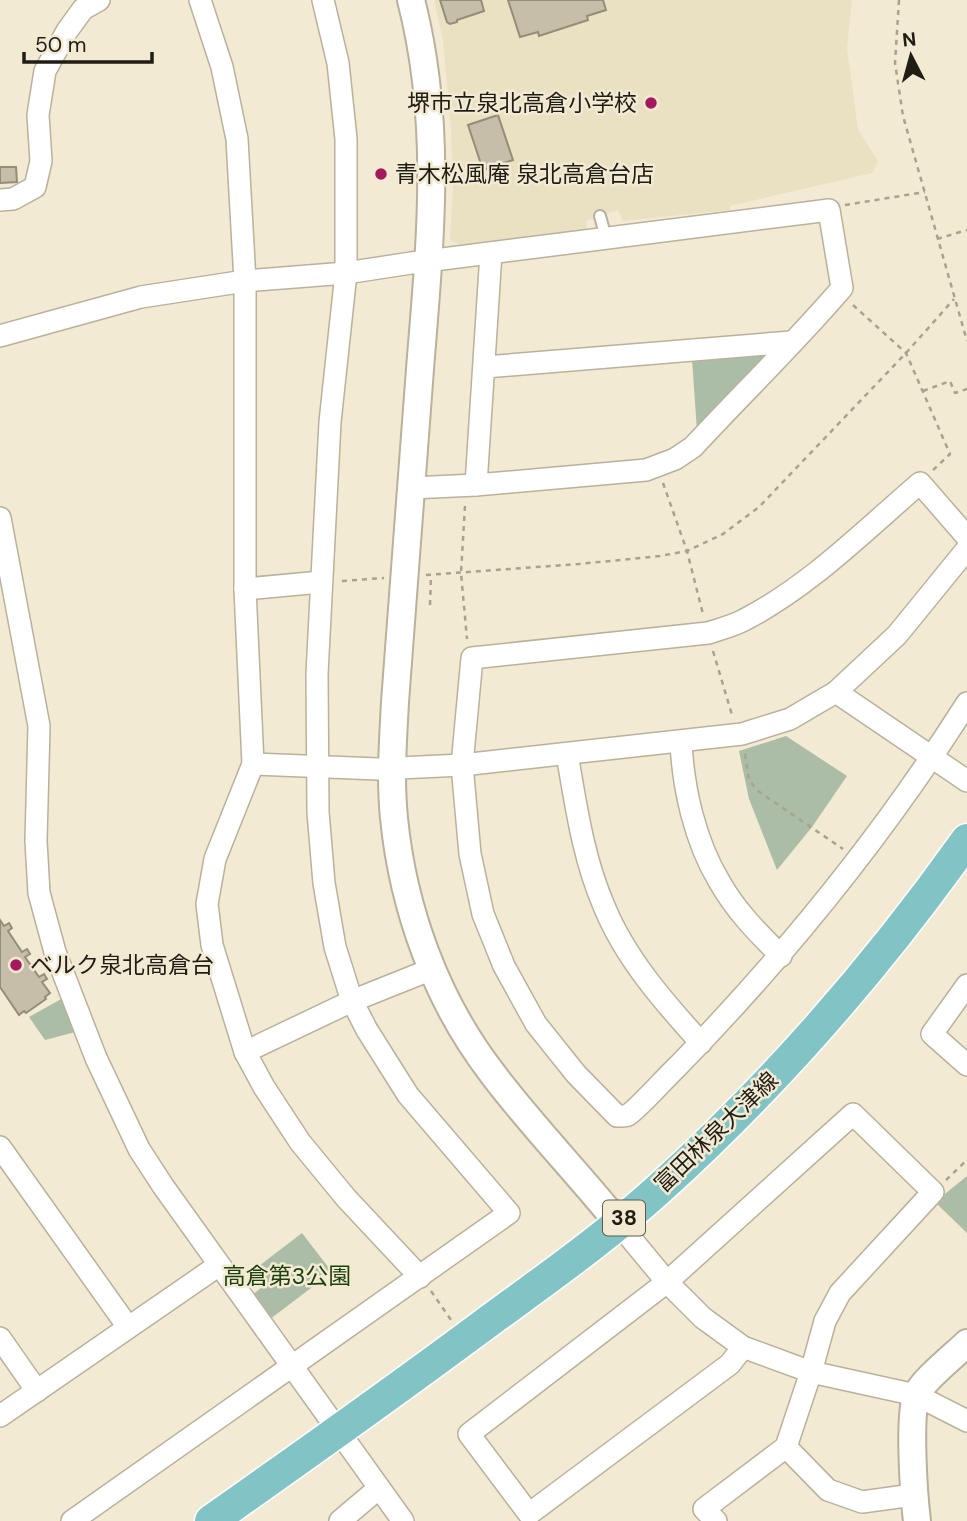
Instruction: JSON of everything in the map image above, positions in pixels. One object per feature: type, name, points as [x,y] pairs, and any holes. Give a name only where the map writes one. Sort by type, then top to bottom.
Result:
[{"type":"main road","name":"富田林泉大津線","points":[[211,1521],[589,1248],[658,1189],[724,1128],[806,1042],[875,963],[967,840]]},
{"type":"street","points":[[200,0],[222,67],[237,139],[245,281],[245,589],[253,764],[215,859],[207,904],[212,945],[245,1052],[264,1087],[300,1142],[346,1198],[420,1277]]},
{"type":"street","points":[[72,1521],[509,1213],[408,1096],[367,1030],[352,1002],[335,947],[324,883],[317,767],[317,674],[330,422],[346,272],[346,139],[338,63],[324,0]]},
{"type":"street","points":[[411,0],[422,46],[433,184],[391,769],[401,869],[413,916],[432,970],[460,1025],[491,1072],[667,1282],[703,1318],[743,1347],[811,1372],[916,1395],[967,1421]]},
{"type":"street","points":[[0,200],[13,199],[35,187],[41,161],[38,115],[45,71],[67,31],[88,3]]},
{"type":"street","points":[[0,336],[141,297],[245,281],[346,272],[829,210],[842,288],[819,316],[791,342],[693,447],[675,459],[646,470],[411,488]]},
{"type":"street","points":[[471,485],[485,367],[491,253]]},
{"type":"street","points":[[485,367],[791,342]]},
{"type":"street","points":[[967,537],[920,483],[807,580],[742,621],[708,633],[472,658],[462,765],[470,854],[483,914],[504,966],[536,1024],[576,1074],[617,1116],[628,1115],[781,956],[858,859],[932,758],[967,703]]},
{"type":"street","points":[[0,518],[39,726],[36,841],[39,892],[55,951],[96,1058],[139,1149],[163,1186],[403,1521]]},
{"type":"street","points":[[253,764],[391,769],[462,765],[742,734],[790,719],[836,692],[897,635],[967,550]]},
{"type":"street","points":[[245,589],[321,582]]},
{"type":"street","points":[[836,692],[967,781]]},
{"type":"street","points":[[681,742],[682,771],[701,842],[719,881],[749,924],[781,956]]},
{"type":"street","points":[[567,754],[578,821],[604,907],[632,958],[667,1006],[701,1042]]},
{"type":"street","points":[[245,1052],[352,1002],[432,970]]},
{"type":"street","points":[[967,985],[932,1034],[967,1065]]},
{"type":"street","points":[[716,1521],[704,1509],[786,1447],[825,1321],[840,1293],[933,1192],[853,1114],[667,1282],[469,1434],[529,1514],[730,1364],[743,1347]]},
{"type":"street","points":[[0,1147],[128,1327]]},
{"type":"street","points":[[0,1416],[219,1265]]},
{"type":"street","points":[[0,1338],[37,1391]]},
{"type":"street","points":[[917,1521],[913,1495],[916,1395],[967,1343]]},
{"type":"street","points":[[786,1447],[828,1490],[862,1502],[913,1495]]},
{"type":"street","points":[[340,1521],[379,1488]]},
{"type":"lane","points":[[600,216],[606,238]]},
{"type":"path","points":[[899,0],[895,63],[903,116],[967,341]]},
{"type":"path","points":[[829,210],[835,206],[925,192]]},
{"type":"path","points":[[937,239],[967,230]]},
{"type":"path","points":[[839,292],[906,353],[950,454],[920,483]]},
{"type":"path","points":[[430,605],[428,575],[579,564],[687,551],[723,534],[759,507],[954,299]]},
{"type":"path","points":[[923,391],[950,381],[955,393],[967,389]]},
{"type":"path","points":[[657,467],[687,551]]},
{"type":"path","points":[[471,485],[461,573],[468,651],[472,658]]},
{"type":"path","points":[[321,582],[379,579]]},
{"type":"path","points":[[742,734],[749,780],[758,790],[858,859]]},
{"type":"path","points":[[933,1192],[967,1160]]},
{"type":"path","points":[[420,1277],[455,1326]]},
{"type":"shaded area","name":"堺市立泉北高倉小学校","points":[[434,0],[852,0],[847,48],[858,130],[878,161],[872,173],[730,206],[730,210],[623,221],[618,210],[586,221],[587,229],[464,246],[450,240],[453,188],[451,128],[443,40]]},
{"type":"green space","points":[[766,354],[767,359],[697,431],[692,359]]},
{"type":"green space","points":[[786,736],[847,776],[812,827],[777,870],[749,799],[739,751]]},
{"type":"green space","points":[[63,998],[79,1031],[45,1040],[29,1017]]},
{"type":"green space","points":[[967,1176],[967,1233],[935,1202]]},
{"type":"green space","name":"高倉第3公園","points":[[302,1233],[332,1272],[269,1320],[251,1296],[262,1287],[251,1272]]},
{"type":"building","points":[[440,0],[481,0],[484,11],[450,24]]},
{"type":"building","points":[[508,0],[603,0],[606,10],[587,16],[588,20],[539,36],[538,32],[520,37]]},
{"type":"building","points":[[498,115],[513,160],[483,170],[468,125]]},
{"type":"building","points":[[0,167],[16,167],[17,182],[0,183]]},
{"type":"building","name":"ベルク泉北高倉台","points":[[0,920],[4,926],[9,923],[12,928],[8,931],[22,952],[27,949],[30,954],[25,957],[39,977],[44,974],[47,979],[42,982],[50,993],[46,999],[19,1015],[0,987]]},
{"type":"place","name":"堺市立泉北高倉小学校","points":[[651,103]]},
{"type":"place","name":"青木松風庵 泉北高倉台店","points":[[381,174]]},
{"type":"place","name":"ベルク泉北高倉台","points":[[16,965]]}]
